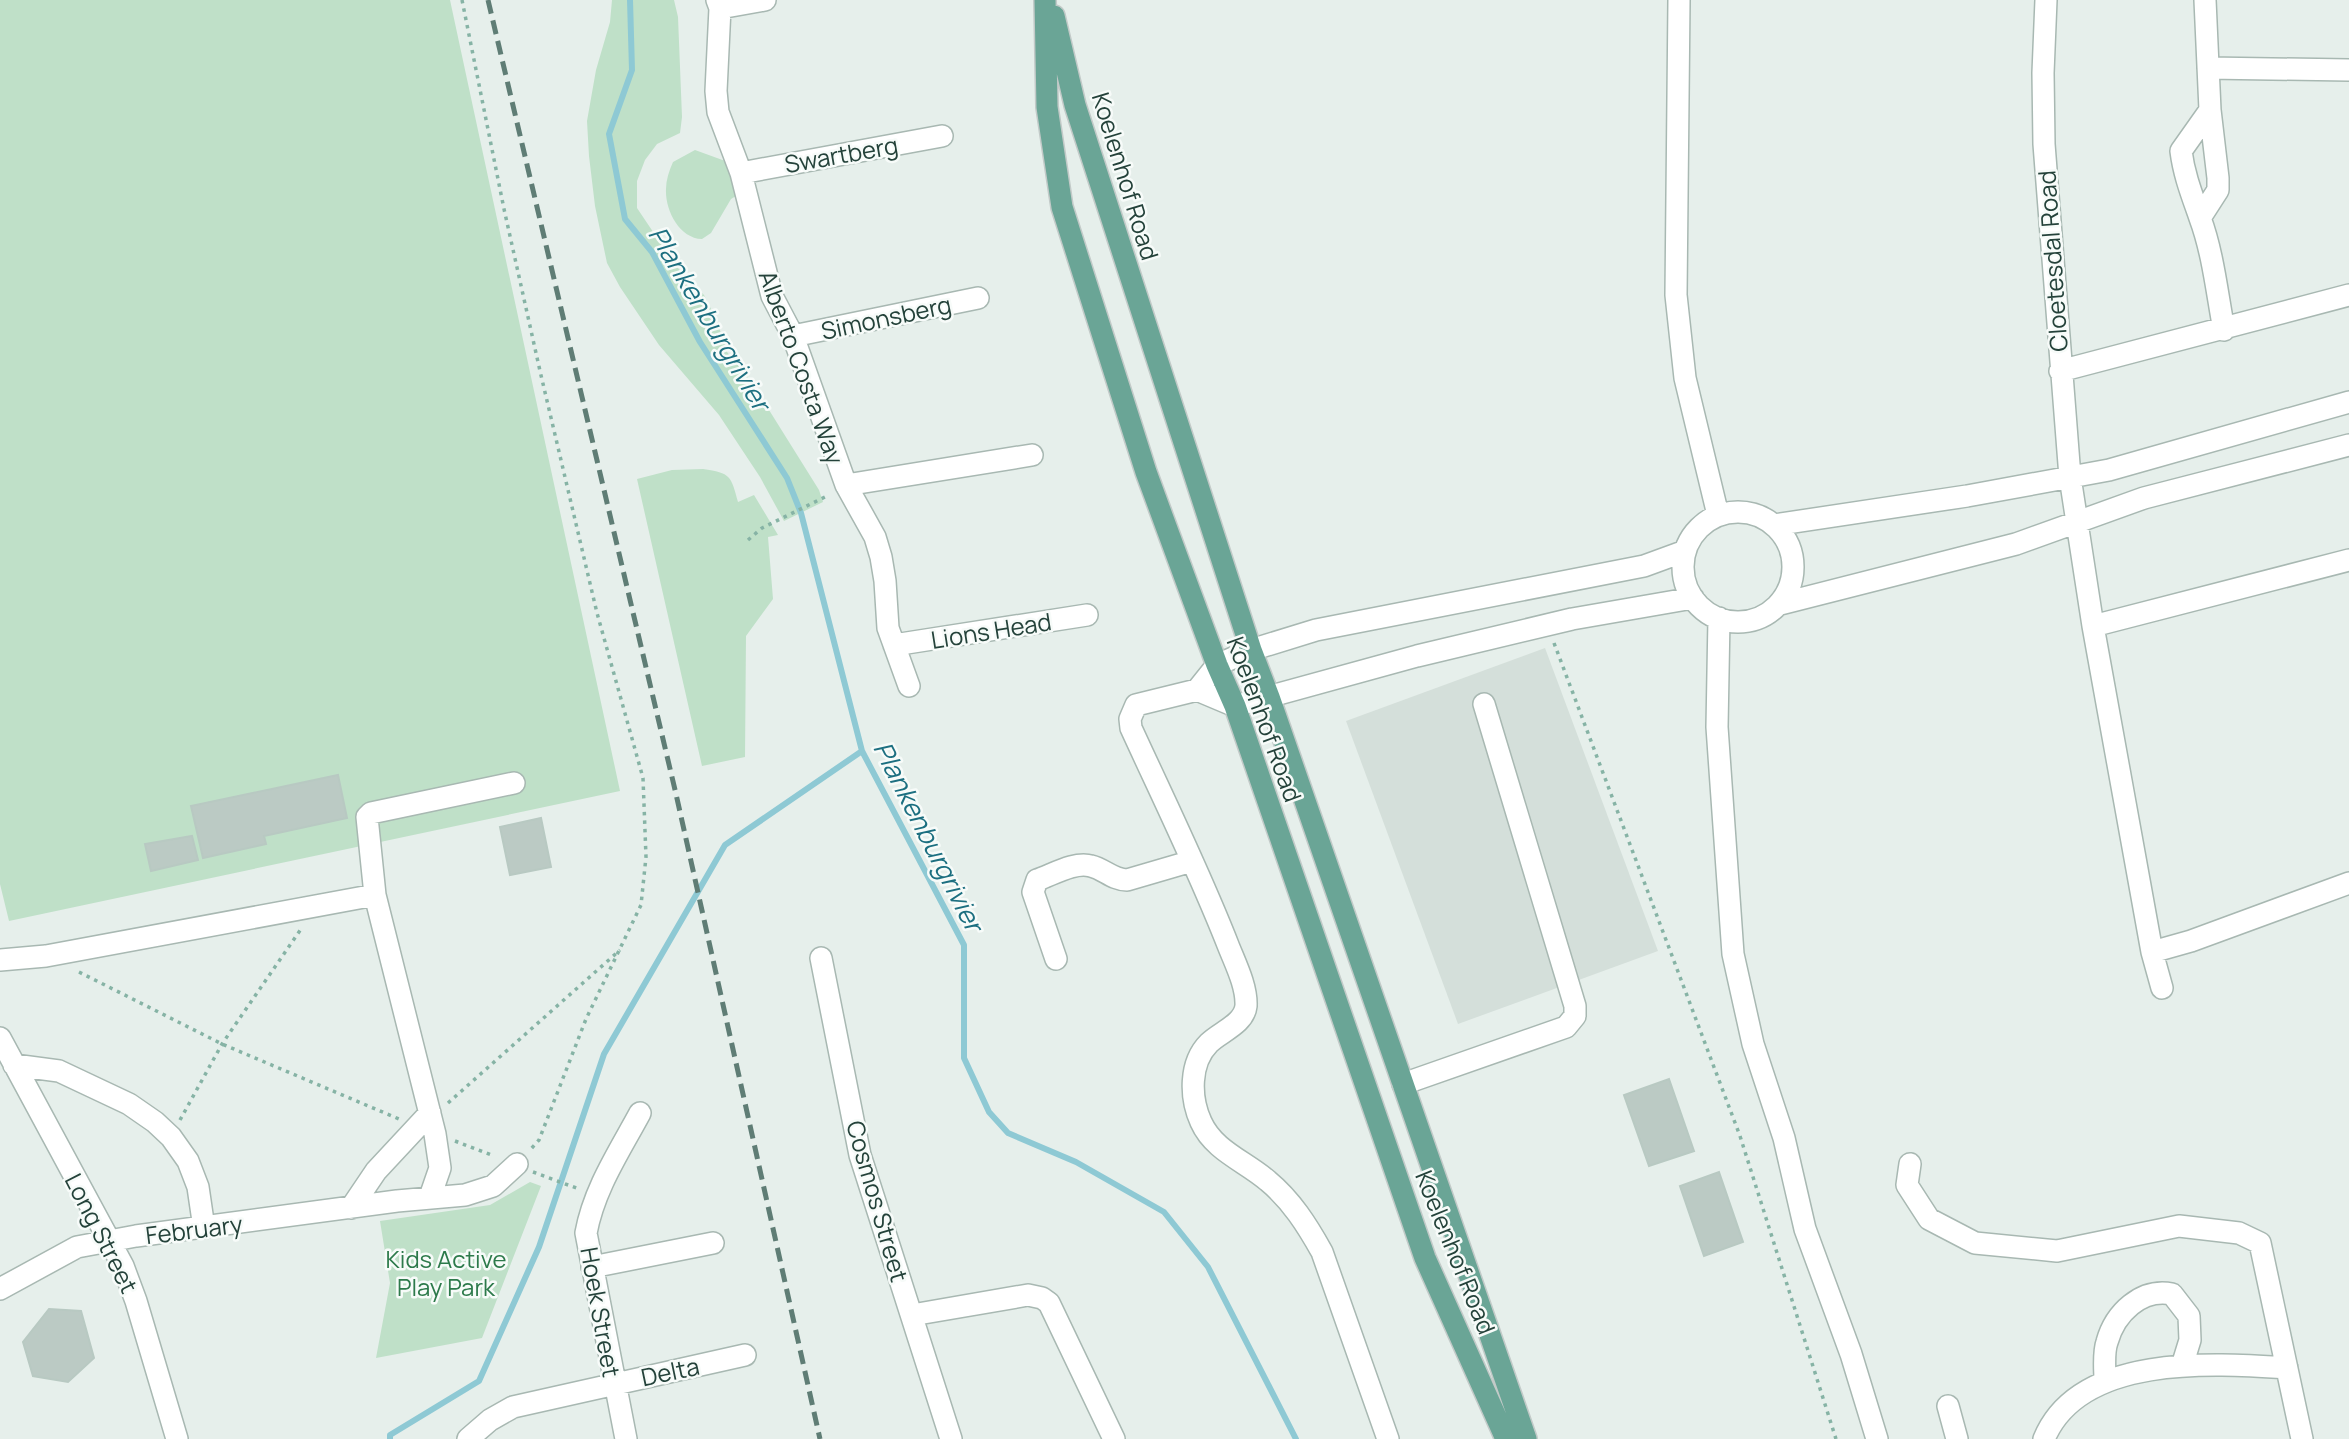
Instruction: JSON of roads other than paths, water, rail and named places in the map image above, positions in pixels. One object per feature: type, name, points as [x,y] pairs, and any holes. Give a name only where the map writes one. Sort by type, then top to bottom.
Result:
[{"type":"main road","name":"Koelenhof Road","points":[[1045,0],[1047,107],[1062,208],[1146,472],[1217,665],[1235,706],[1425,1258],[1506,1439]]},
{"type":"main road","name":"Koelenhof Road","points":[[1050,0],[1075,105],[1251,650],[1526,1439]]},
{"type":"street","points":[[718,4],[765,0]]},
{"type":"street","points":[[1679,0],[1676,295],[1685,379],[1718,515]]},
{"type":"street","name":"Cloetesdal Road","points":[[2046,0],[2044,144],[2070,477],[2092,626],[2152,953],[2162,988]]},
{"type":"street","points":[[2200,219],[2218,190],[2217,158],[2210,110],[2205,0]]},
{"type":"street","name":"Alberto Costa Way","points":[[718,4],[718,112],[741,173],[772,296],[793,336],[840,489],[875,537],[881,557],[888,628],[909,686]]},
{"type":"street","points":[[2208,68],[2349,70]]},
{"type":"street","points":[[2210,110],[2181,150],[2184,175],[2200,219],[2214,273],[2224,330]]},
{"type":"street","name":"Swartberg","points":[[741,173],[942,136]]},
{"type":"street","points":[[2060,371],[2349,295]]},
{"type":"street","name":"Simonsberg","points":[[793,336],[978,298]]},
{"type":"street","points":[[1774,525],[1967,496],[2109,470],[2349,402]]},
{"type":"street","points":[[1780,604],[2016,544],[2144,498],[2349,445]]},
{"type":"street","points":[[840,489],[1032,455]]},
{"type":"street","points":[[1733,512],[1762,517],[1786,538],[1793,555],[1794,572],[1789,589],[1780,604],[1752,621],[1735,622],[1704,610],[1685,583],[1685,551],[1692,536],[1704,523],[1718,515],[1733,512]]},
{"type":"street","points":[[1198,690],[1217,665],[1251,650],[1316,629],[1644,566],[1685,551]]},
{"type":"street","points":[[2092,626],[2349,560]]},
{"type":"street","points":[[1388,1439],[1332,1276],[1309,1228],[1296,1209],[1268,1180],[1216,1144],[1200,1122],[1192,1089],[1196,1067],[1209,1043],[1240,1018],[1246,1007],[1239,975],[1192,861],[1131,727],[1130,719],[1136,705],[1198,690],[1235,706],[1417,656],[1547,625],[1693,598]]},
{"type":"street","name":"Lions Head","points":[[894,645],[1087,615]]},
{"type":"street","points":[[1719,618],[1717,727],[1733,954],[1753,1044],[1784,1138],[1805,1229],[1851,1354],[1877,1439]]},
{"type":"street","points":[[1403,1084],[1566,1027],[1575,1016],[1575,1006],[1484,704]]},
{"type":"street","points":[[430,1197],[440,1168],[427,1124],[375,895],[366,821],[368,815],[513,783]]},
{"type":"street","points":[[1056,959],[1033,892],[1037,880],[1084,865],[1093,866],[1118,880],[1127,880],[1192,861]]},
{"type":"street","points":[[2152,953],[2349,883]]},
{"type":"street","points":[[0,960],[46,956],[375,895]]},
{"type":"street","name":"Cosmos Street","points":[[821,958],[860,1155],[951,1439]]},
{"type":"street","name":"Long Street","points":[[0,1038],[123,1266],[177,1439]]},
{"type":"street","points":[[14,1065],[59,1071],[101,1089],[155,1122],[171,1137],[188,1161],[198,1187],[204,1228]]},
{"type":"street","name":"Hoek Street","points":[[626,1439],[586,1233],[596,1193],[640,1113]]},
{"type":"street","points":[[351,1208],[376,1171],[427,1124]]},
{"type":"street","name":"February","points":[[0,1289],[77,1247],[136,1236],[397,1201],[465,1195],[493,1186],[517,1164]]},
{"type":"street","points":[[1910,1164],[1907,1185],[1930,1219],[1975,1243],[2057,1251],[2179,1226],[2239,1233],[2260,1242],[2302,1439]]},
{"type":"street","points":[[592,1267],[713,1243]]},
{"type":"street","points":[[2105,1381],[2106,1343],[2117,1320],[2129,1304],[2158,1291],[2172,1294],[2189,1317],[2190,1340],[2182,1366]]},
{"type":"street","points":[[912,1315],[1028,1295],[1042,1298],[1049,1303],[1114,1439]]},
{"type":"street","name":"Delta","points":[[468,1439],[490,1420],[513,1406],[745,1355]]},
{"type":"street","points":[[2044,1439],[2049,1427],[2065,1408],[2105,1381],[2141,1370],[2182,1366],[2287,1368]]},
{"type":"street","points":[[1948,1406],[1957,1439]]},
{"type":"waterway","name":"Plankenburgrivier","points":[[630,0],[632,70],[609,134],[625,219],[652,252],[700,342],[787,478],[801,513],[862,751],[964,945],[964,1058],[989,1112],[1008,1133],[1076,1162],[1164,1212],[1208,1267],[1296,1439]]},
{"type":"waterway","points":[[390,1439],[390,1435],[479,1381],[539,1247],[604,1054],[725,845],[862,751]]},
{"type":"railway","points":[[488,0],[676,794],[820,1439]]},
{"type":"park label","name":"Kids Active Play Park","points":[[446,1272]]}]
